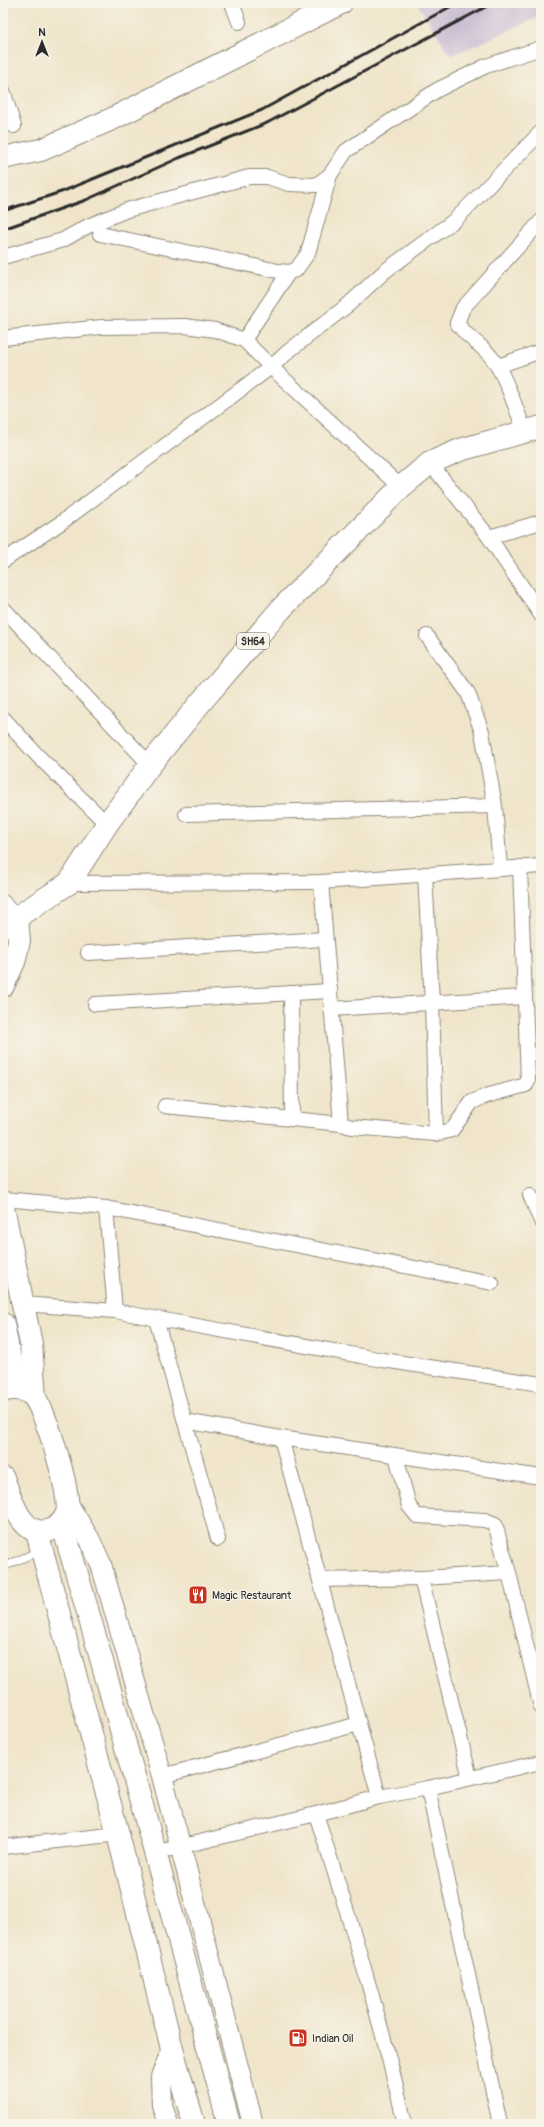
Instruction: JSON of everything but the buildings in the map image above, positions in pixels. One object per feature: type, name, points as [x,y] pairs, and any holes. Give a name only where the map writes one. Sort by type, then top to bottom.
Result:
[{"type":"main road","points":[[3,158],[41,150],[112,119],[341,3]]},
{"type":"main road","name":"SH64","points":[[10,922],[69,883],[107,824],[150,765],[281,609],[401,487],[430,463],[460,450],[533,429]]},
{"type":"main road","points":[[3,986],[8,958],[19,940],[10,922]]},
{"type":"main road","points":[[3,1207],[30,1344],[13,1389]]},
{"type":"main road","points":[[3,1324],[13,1389],[44,1420],[67,1492],[65,1514],[154,1853],[229,2124]]},
{"type":"main road","points":[[3,1478],[15,1509],[24,1524],[39,1541],[118,1834],[172,2049],[194,2124]]},
{"type":"main road","points":[[39,1541],[65,1514]]},
{"type":"street","points":[[232,3],[239,22]]},
{"type":"street","points":[[100,234],[193,255],[288,272],[296,270],[308,253],[330,175],[346,151],[437,90],[486,66],[541,48]]},
{"type":"street","points":[[3,90],[14,126]]},
{"type":"street","points":[[3,561],[62,522],[271,367],[290,350],[348,305],[385,271],[454,220],[541,132]]},
{"type":"street","points":[[3,257],[63,240],[88,226],[126,210],[249,177],[267,177],[289,184],[316,185],[330,175]]},
{"type":"street","points":[[533,429],[491,356],[461,329],[457,323],[463,308],[541,221]]},
{"type":"street","points":[[244,340],[288,272]]},
{"type":"street","points":[[3,338],[101,327],[185,326],[215,330],[244,340],[271,367],[401,487]]},
{"type":"street","points":[[498,366],[541,351]]},
{"type":"street","points":[[430,463],[489,537],[541,615]]},
{"type":"street","points":[[489,537],[541,522]]},
{"type":"street","points":[[3,608],[150,765]]},
{"type":"street","points":[[427,636],[468,693],[482,732],[495,806],[500,868]]},
{"type":"street","points":[[3,718],[37,755],[107,824]]},
{"type":"street","points":[[186,814],[495,806]]},
{"type":"street","points":[[69,883],[321,882],[541,866]]},
{"type":"street","points":[[165,1106],[341,1124],[352,1127],[436,1134],[452,1130],[472,1102],[486,1096],[526,1085],[528,1080],[520,867]]},
{"type":"street","points":[[425,874],[432,1002],[436,1134]]},
{"type":"street","points":[[321,882],[341,1124]]},
{"type":"street","points":[[3,902],[10,922]]},
{"type":"street","points":[[88,953],[325,938]]},
{"type":"street","points":[[95,1004],[330,991]]},
{"type":"street","points":[[291,993],[292,1119]]},
{"type":"street","points":[[331,1009],[525,997]]},
{"type":"street","points":[[530,1195],[541,1221]]},
{"type":"street","points":[[3,1199],[106,1208],[492,1283]]},
{"type":"street","points":[[106,1208],[115,1311]]},
{"type":"street","points":[[23,1304],[115,1311],[383,1360],[541,1384]]},
{"type":"street","points":[[156,1319],[218,1539]]},
{"type":"street","points":[[184,1420],[281,1438],[541,1477]]},
{"type":"street","points":[[281,1438],[379,1797]]},
{"type":"street","points":[[396,1456],[409,1506],[417,1516],[492,1522],[496,1527],[509,1573],[541,1707]]},
{"type":"street","points":[[65,1514],[90,1540],[101,1564],[162,1776],[179,1846],[253,2124]]},
{"type":"street","points":[[320,1580],[421,1578],[509,1573]]},
{"type":"street","points":[[421,1578],[470,1778]]},
{"type":"street","points":[[162,1776],[359,1724]]},
{"type":"street","points":[[154,1853],[316,1814],[379,1797],[428,1788],[541,1762]]},
{"type":"street","points":[[428,1788],[500,2124]]},
{"type":"street","points":[[316,1814],[356,1941],[394,2075],[405,2124]]},
{"type":"street","points":[[3,1848],[118,1834]]},
{"type":"street","points":[[168,2124],[162,2105],[161,2077],[172,2049]]},
{"type":"lane","points":[[3,1567],[39,1541]]},
{"type":"shaded area","points":[[417,3],[541,3],[541,16],[451,56]]},
{"type":"railway","points":[[3,211],[61,192],[262,110],[457,3]]},
{"type":"railway","points":[[3,229],[86,200],[179,158],[267,123],[493,3]]},
{"type":"place","name":"Magic Restaurant","points":[[198,1595]]},
{"type":"place","name":"Indian Oil","points":[[298,2038]]}]
